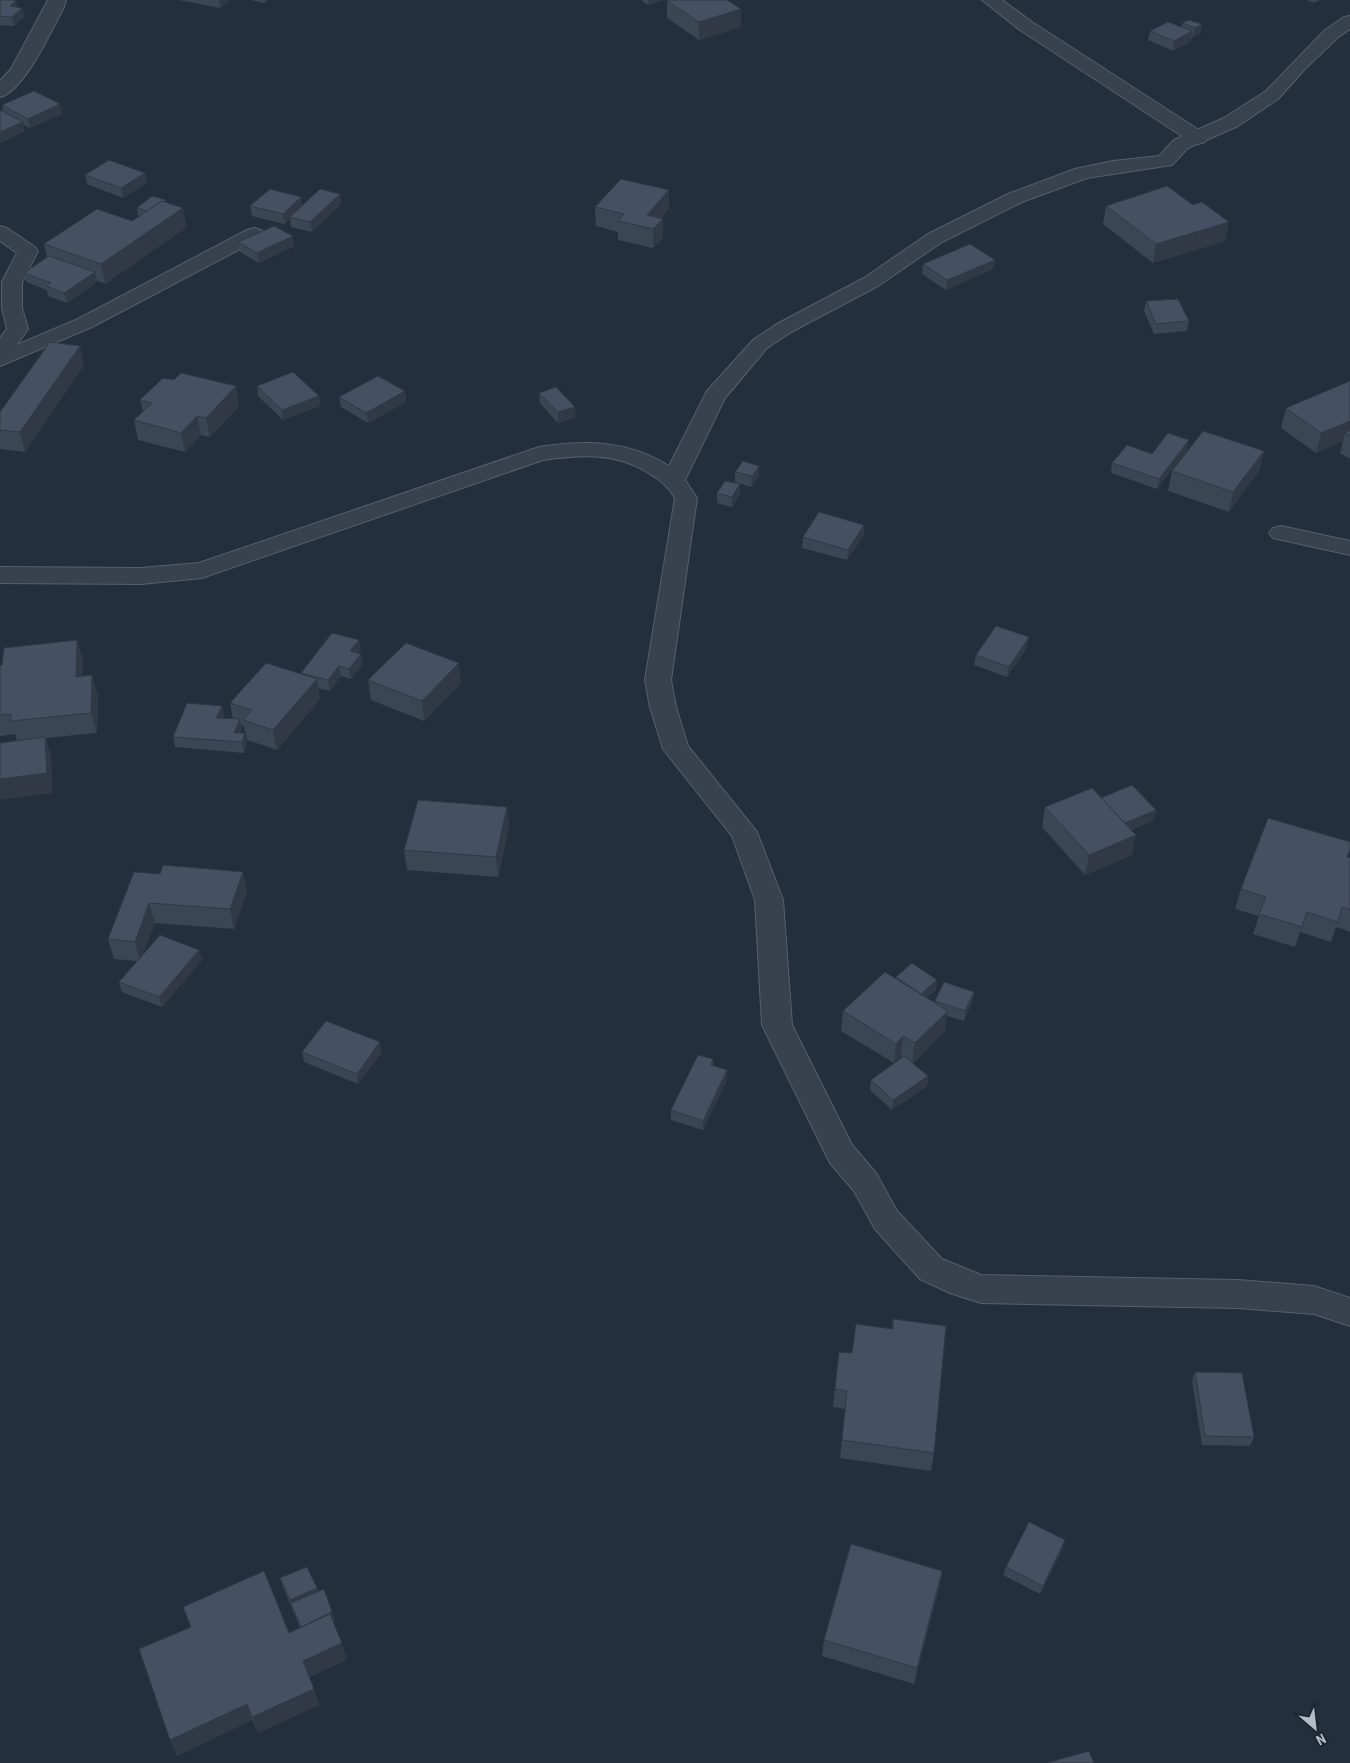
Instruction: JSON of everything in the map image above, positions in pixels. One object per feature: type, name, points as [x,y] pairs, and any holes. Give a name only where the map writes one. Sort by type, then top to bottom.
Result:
[{"type":"street","points":[[0,92],[19,72],[57,0]]},
{"type":"street","points":[[991,0],[1026,26],[1198,138]]},
{"type":"street","points":[[673,481],[715,396],[760,344],[784,328],[871,282],[935,238],[1015,198],[1082,174],[1113,167],[1165,160],[1181,144],[1231,122],[1272,95],[1324,40],[1350,21]]},
{"type":"street","points":[[0,232],[28,251],[12,282],[12,308],[18,329],[0,352]]},
{"type":"street","points":[[0,360],[85,324],[254,234]]},
{"type":"street","points":[[0,575],[141,576],[202,570],[539,454],[592,448],[620,451],[650,463],[673,481],[682,490],[686,498],[658,680],[662,707],[676,749],[744,832],[769,900],[777,1025],[841,1154],[865,1182],[886,1220],[931,1269],[981,1289],[1238,1294],[1314,1300],[1350,1312]]},
{"type":"street","points":[[1281,533],[1350,548]]},
{"type":"building","points":[[0,0],[16,0],[10,6],[22,8],[12,17],[0,16]]},
{"type":"building","points":[[727,0],[741,9],[699,22],[667,1]]},
{"type":"building","points":[[1189,20],[1202,24],[1195,28],[1182,23]]},
{"type":"building","points":[[1168,22],[1192,31],[1174,41],[1150,31]]},
{"type":"building","points":[[34,91],[60,104],[28,119],[2,105]]},
{"type":"building","points":[[0,110],[23,122],[0,132]]},
{"type":"building","points":[[109,160],[145,173],[121,188],[85,175]]},
{"type":"building","points":[[621,179],[669,190],[647,215],[663,219],[653,229],[618,221],[624,214],[595,207]]},
{"type":"building","points":[[1167,186],[1193,205],[1202,202],[1229,222],[1156,244],[1106,206]]},
{"type":"building","points":[[270,189],[301,197],[283,214],[250,206]]},
{"type":"building","points":[[320,189],[340,194],[310,222],[290,217]]},
{"type":"building","points":[[152,196],[166,200],[147,211],[137,208]]},
{"type":"building","points":[[162,201],[183,208],[101,264],[44,244],[97,209],[132,221]]},
{"type":"building","points":[[274,226],[293,236],[257,253],[238,242]]},
{"type":"building","points":[[970,244],[995,260],[947,280],[923,264]]},
{"type":"building","points":[[49,256],[95,272],[64,293],[46,286],[51,283],[24,273]]},
{"type":"building","points":[[1178,299],[1189,321],[1156,324],[1146,301]]},
{"type":"building","points":[[50,342],[80,346],[20,432],[0,430],[0,412]]},
{"type":"building","points":[[293,372],[319,396],[282,410],[257,386]]},
{"type":"building","points":[[181,373],[236,386],[206,418],[197,416],[181,433],[134,420],[152,403],[140,400],[163,378],[174,380]]},
{"type":"building","points":[[378,376],[405,391],[366,413],[339,397]]},
{"type":"building","points":[[1350,381],[1350,421],[1321,433],[1286,408]]},
{"type":"building","points":[[556,387],[575,407],[558,412],[539,393]]},
{"type":"building","points":[[1203,431],[1264,451],[1233,492],[1172,471]]},
{"type":"building","points":[[1168,433],[1189,440],[1159,479],[1112,463],[1127,445],[1152,454]]},
{"type":"building","points":[[743,461],[759,466],[752,476],[735,472]]},
{"type":"building","points":[[725,481],[740,484],[732,497],[717,493]]},
{"type":"building","points":[[819,512],[864,525],[848,550],[803,537]]},
{"type":"building","points":[[996,626],[1029,637],[1009,667],[976,655]]},
{"type":"building","points":[[332,633],[359,640],[350,651],[361,654],[349,669],[339,666],[328,680],[301,673]]},
{"type":"building","points":[[77,640],[76,677],[92,675],[91,713],[11,721],[11,714],[0,715],[0,666],[2,665],[4,648]]},
{"type":"building","points":[[406,643],[459,663],[422,701],[368,680]]},
{"type":"building","points":[[266,663],[317,679],[273,730],[243,720],[252,710],[230,703]]},
{"type":"building","points":[[187,703],[222,706],[216,718],[240,719],[234,733],[245,733],[242,742],[173,737]]},
{"type":"building","points":[[45,737],[47,773],[0,779],[0,743]]},
{"type":"building","points":[[1132,785],[1156,810],[1125,823],[1101,798]]},
{"type":"building","points":[[1092,788],[1136,835],[1089,855],[1045,807]]},
{"type":"building","points":[[418,800],[507,807],[496,857],[404,850]]},
{"type":"building","points":[[1268,818],[1350,842],[1347,857],[1350,858],[1350,910],[1342,907],[1338,922],[1307,912],[1302,927],[1259,914],[1266,897],[1241,889]]},
{"type":"building","points":[[163,865],[243,872],[230,909],[149,903],[135,942],[108,939],[134,872],[160,874]]},
{"type":"building","points":[[160,935],[199,950],[159,997],[119,982]]},
{"type":"building","points":[[912,963],[937,980],[921,994],[896,977]]},
{"type":"building","points":[[885,972],[948,1011],[915,1043],[903,1036],[896,1044],[843,1011]]},
{"type":"building","points":[[944,982],[974,992],[965,1011],[935,1001]]},
{"type":"building","points":[[326,1021],[380,1042],[357,1074],[302,1052]]},
{"type":"building","points":[[698,1055],[713,1059],[711,1065],[727,1070],[703,1121],[671,1110]]},
{"type":"building","points":[[904,1056],[928,1076],[893,1100],[871,1080]]},
{"type":"building","points":[[893,1319],[946,1326],[934,1453],[842,1440],[847,1391],[835,1389],[839,1352],[852,1353],[856,1324],[893,1329]]},
{"type":"building","points":[[1195,1372],[1242,1373],[1254,1437],[1205,1436]]},
{"type":"building","points":[[1029,1522],[1065,1540],[1043,1586],[1006,1567]]},
{"type":"building","points":[[851,1544],[942,1571],[917,1668],[824,1640]]},
{"type":"building","points":[[307,1567],[317,1588],[290,1600],[280,1578]]},
{"type":"building","points":[[264,1571],[289,1633],[330,1614],[342,1643],[303,1661],[314,1689],[252,1717],[247,1704],[170,1740],[139,1649],[191,1627],[183,1607]]},
{"type":"building","points":[[324,1589],[332,1612],[301,1627],[291,1603]]},
{"type":"building","points":[[1089,1751],[1094,1763],[1047,1763]]}]
